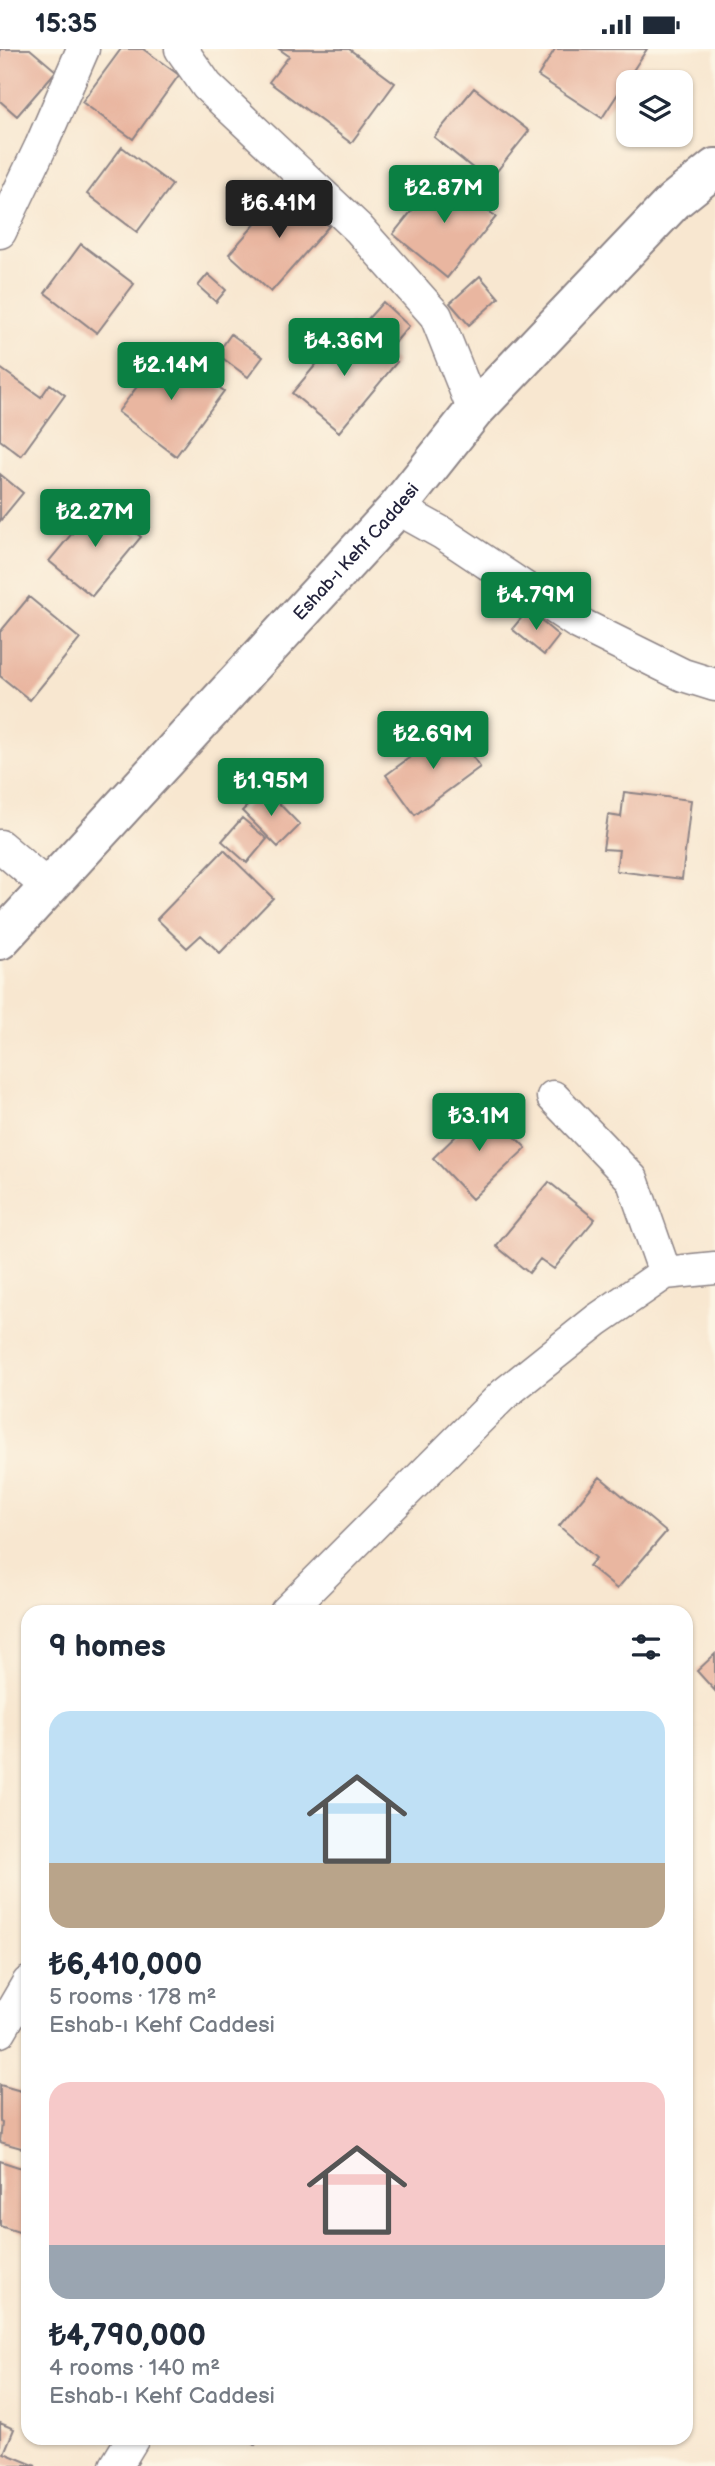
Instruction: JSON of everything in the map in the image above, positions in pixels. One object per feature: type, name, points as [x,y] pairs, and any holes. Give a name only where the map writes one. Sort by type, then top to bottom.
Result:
[{"type":"street","points":[[0,232],[83,49]]},
{"type":"street","points":[[181,49],[207,86],[358,228],[436,316],[474,411]]},
{"type":"street","name":"Eshab-ı Kehf Caddesi","points":[[0,940],[397,508],[474,411],[674,201],[715,168]]},
{"type":"street","points":[[397,508],[442,533],[576,622],[683,675],[715,685]]},
{"type":"street","points":[[0,846],[48,887]]},
{"type":"street","points":[[553,1097],[632,1179],[665,1273]]},
{"type":"street","points":[[293,1605],[503,1395],[597,1321],[665,1273],[715,1268]]},
{"type":"street","points":[[0,2031],[21,1995]]},
{"type":"street","points":[[116,2466],[128,2445]]},
{"type":"building","points":[[0,49],[30,49],[56,71],[17,116],[0,101]]},
{"type":"building","points":[[121,49],[143,49],[179,75],[133,139],[82,102]]},
{"type":"building","points":[[279,49],[349,49],[395,83],[351,143],[269,82],[289,56]]},
{"type":"building","points":[[555,49],[647,49],[633,70],[616,70],[616,97],[602,118],[538,76]]},
{"type":"building","points":[[474,88],[529,131],[489,181],[434,137]]},
{"type":"building","points":[[122,147],[172,185],[137,232],[87,194]]},
{"type":"building","points":[[442,173],[496,217],[447,278],[393,234]]},
{"type":"building","points":[[286,189],[329,226],[271,292],[229,254]]},
{"type":"building","points":[[81,244],[134,284],[97,333],[45,293]]},
{"type":"building","points":[[208,274],[226,290],[216,302],[198,286]]},
{"type":"building","points":[[480,276],[499,298],[469,325],[450,303]]},
{"type":"building","points":[[383,302],[409,326],[393,345],[366,321]]},
{"type":"building","points":[[350,324],[397,362],[339,432],[292,393]]},
{"type":"building","points":[[231,334],[263,357],[248,377],[217,354]]},
{"type":"building","points":[[166,348],[224,391],[176,456],[118,412]]},
{"type":"building","points":[[0,368],[41,397],[50,384],[65,395],[21,456],[0,440]]},
{"type":"building","points":[[0,474],[23,493],[0,521]]},
{"type":"building","points":[[98,502],[141,537],[92,596],[49,561]]},
{"type":"building","points":[[29,597],[80,639],[30,700],[0,676],[0,632]]},
{"type":"building","points":[[528,610],[559,636],[544,655],[512,629]]},
{"type":"building","points":[[451,727],[480,767],[415,815],[386,775]]},
{"type":"building","points":[[265,789],[300,825],[278,847],[242,811]]},
{"type":"building","points":[[624,792],[691,800],[682,879],[616,871],[619,850],[603,849],[608,815],[621,817]]},
{"type":"building","points":[[242,818],[267,839],[247,863],[222,841]]},
{"type":"building","points":[[224,850],[273,898],[220,953],[201,935],[187,948],[157,919]]},
{"type":"building","points":[[486,1107],[526,1148],[472,1199],[433,1158]]},
{"type":"building","points":[[549,1182],[595,1219],[554,1269],[540,1259],[529,1273],[496,1246]]},
{"type":"building","points":[[600,1477],[666,1532],[617,1589],[589,1566],[596,1558],[559,1526]]},
{"type":"building","points":[[715,1654],[715,1691],[697,1671]]},
{"type":"building","points":[[0,2085],[21,2091],[21,2148],[0,2142]]},
{"type":"building","points":[[0,2161],[21,2168],[21,2233],[0,2226]]},
{"type":"building","points":[[0,2423],[14,2429],[4,2453],[36,2466],[0,2466]]}]
